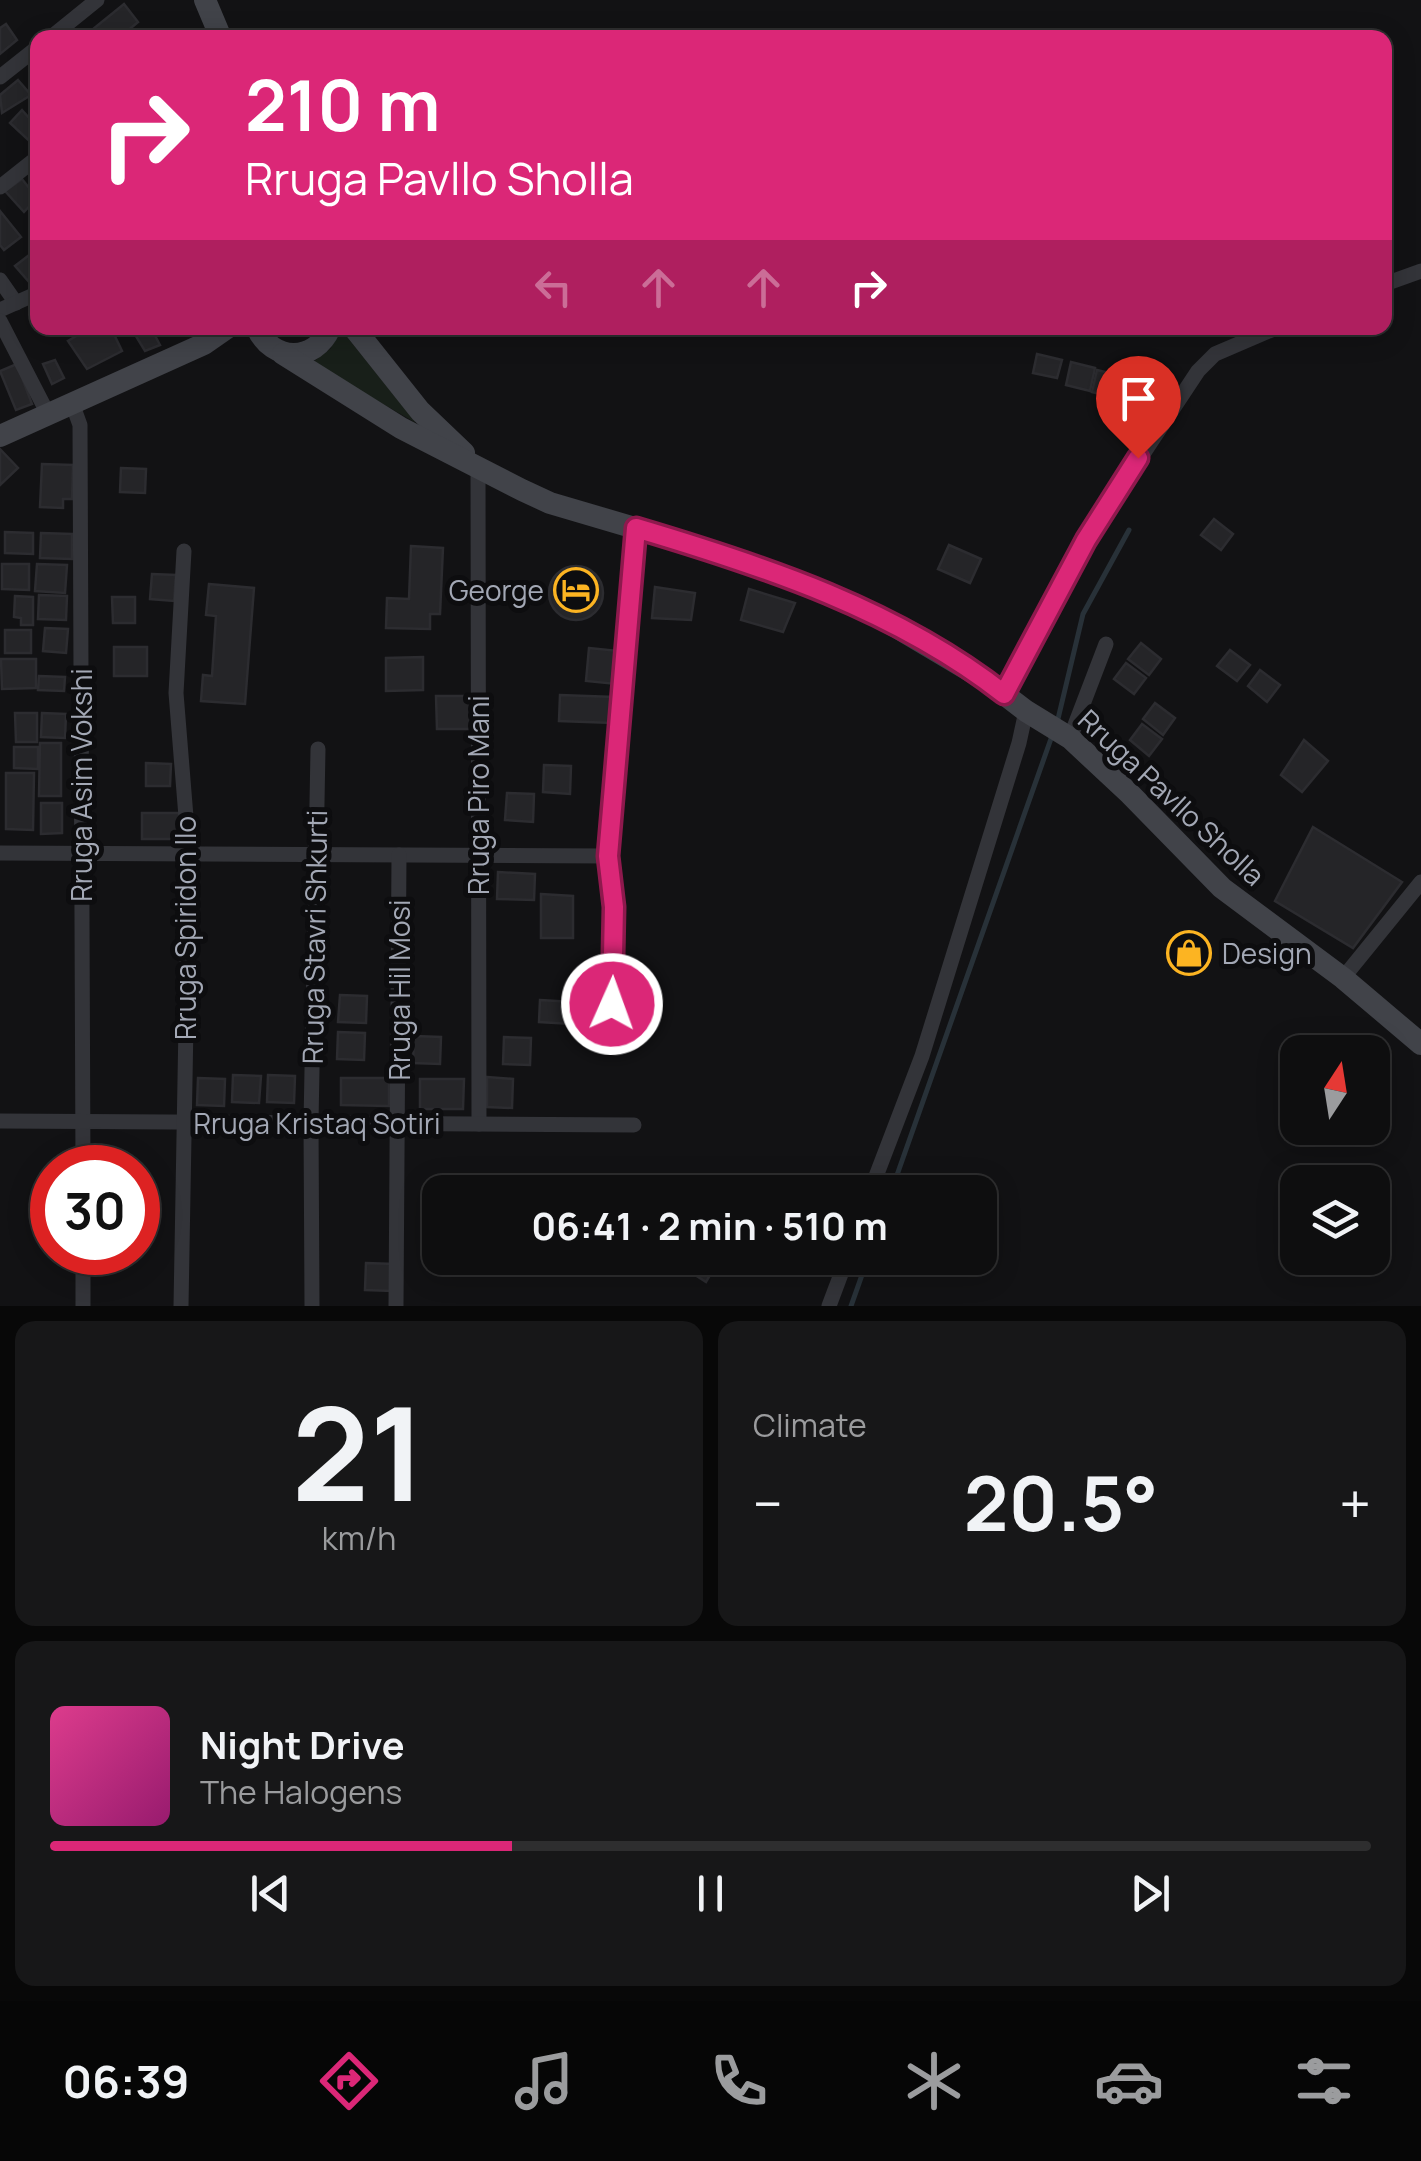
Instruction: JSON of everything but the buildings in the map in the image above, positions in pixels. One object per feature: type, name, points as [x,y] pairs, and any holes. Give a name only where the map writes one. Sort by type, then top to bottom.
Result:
[{"type":"street","points":[[60,30],[97,0]]},
{"type":"street","points":[[205,0],[218,30]]},
{"type":"street","points":[[0,77],[30,54]]},
{"type":"street","points":[[0,187],[30,163]]},
{"type":"street","points":[[1392,281],[1421,270]]},
{"type":"street","points":[[0,280],[16,303]]},
{"type":"street","points":[[0,310],[30,296]]},
{"type":"street","points":[[0,321],[48,414]]},
{"type":"street","points":[[0,436],[216,335]]},
{"type":"street","points":[[242,335],[268,341],[299,355],[314,349],[327,335]]},
{"type":"street","name":"Rruga Pavllo Sholla","points":[[360,335],[420,411],[478,466]]},
{"type":"street","points":[[1004,694],[1086,540],[1198,371],[1215,354],[1260,335]]},
{"type":"street","name":"Rruga Pavllo Sholla","points":[[268,341],[400,428],[550,502],[790,578],[881,618],[1070,738],[1222,888],[1342,978],[1421,1044]]},
{"type":"street","name":"Rruga Asim Vokshi","points":[[72,403],[80,425],[83,1145]]},
{"type":"street","name":"Rruga Piro Mani","points":[[478,466],[479,1124]]},
{"type":"street","points":[[612,1004],[614,907],[608,856],[636,528]]},
{"type":"street","name":"Rruga Spiridon Ilo","points":[[180,1306],[189,854],[176,693],[184,551]]},
{"type":"street","points":[[1070,738],[1106,644]]},
{"type":"street","points":[[876,1175],[922,1056],[1019,744],[1034,716]]},
{"type":"street","name":"Rruga Stavri Shkurti","points":[[312,1306],[318,749]]},
{"type":"street","points":[[0,853],[608,856]]},
{"type":"street","name":"Rruga Hil Mosi","points":[[396,1306],[399,855]]},
{"type":"street","points":[[1342,978],[1421,882]]},
{"type":"street","name":"Rruga Kristaq Sotiri","points":[[0,1121],[634,1125]]},
{"type":"street","points":[[82,1306],[83,1275]]},
{"type":"street","points":[[830,1306],[841,1275]]},
{"type":"shaded area","points":[[337,335],[346,335],[416,423],[312,363],[331,348]]},
{"type":"waterway","points":[[1057,723],[1083,614],[1129,530]]},
{"type":"waterway","points":[[897,1175],[1053,733]]},
{"type":"waterway","points":[[851,1306],[862,1275]]},
{"type":"place","name":"George","points":[[576,590]]},
{"type":"place","name":"Design","points":[[1189,953]]},
{"type":"route","points":[[612,1004],[614,907],[608,856],[636,528],[790,578],[881,618],[1004,694],[1086,540],[1138,458]]}]
